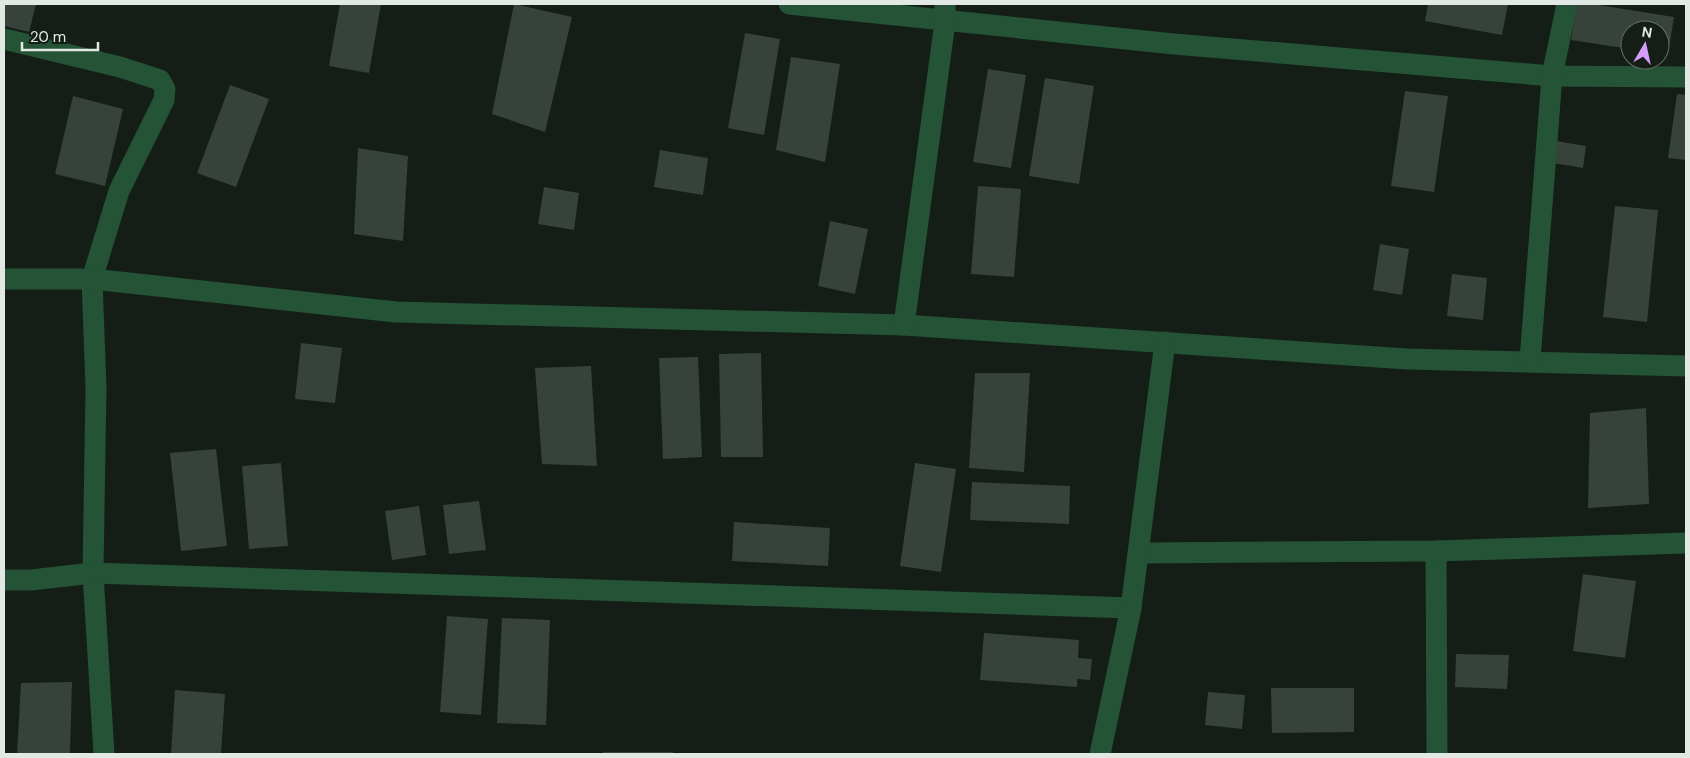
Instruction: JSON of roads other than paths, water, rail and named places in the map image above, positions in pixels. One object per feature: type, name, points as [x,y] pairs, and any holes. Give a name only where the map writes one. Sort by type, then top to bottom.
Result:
[{"type":"street","points":[[789,4],[945,13],[1174,44],[1552,76],[1686,77]]},
{"type":"street","points":[[1530,360],[1552,76],[1567,4]]},
{"type":"street","points":[[904,325],[945,13]]},
{"type":"street","points":[[4,39],[120,67],[160,80],[165,89],[164,100],[119,191],[92,279],[96,388],[93,573],[104,754]]},
{"type":"street","points":[[4,279],[92,279],[396,312],[904,325],[1407,359],[1530,360],[1686,366]]},
{"type":"street","points":[[1100,754],[1131,608],[1166,342]]},
{"type":"street","points":[[1139,553],[1436,551],[1686,544]]},
{"type":"street","points":[[1436,551],[1437,754]]},
{"type":"street","points":[[4,580],[31,580],[93,573],[1131,608]]}]
